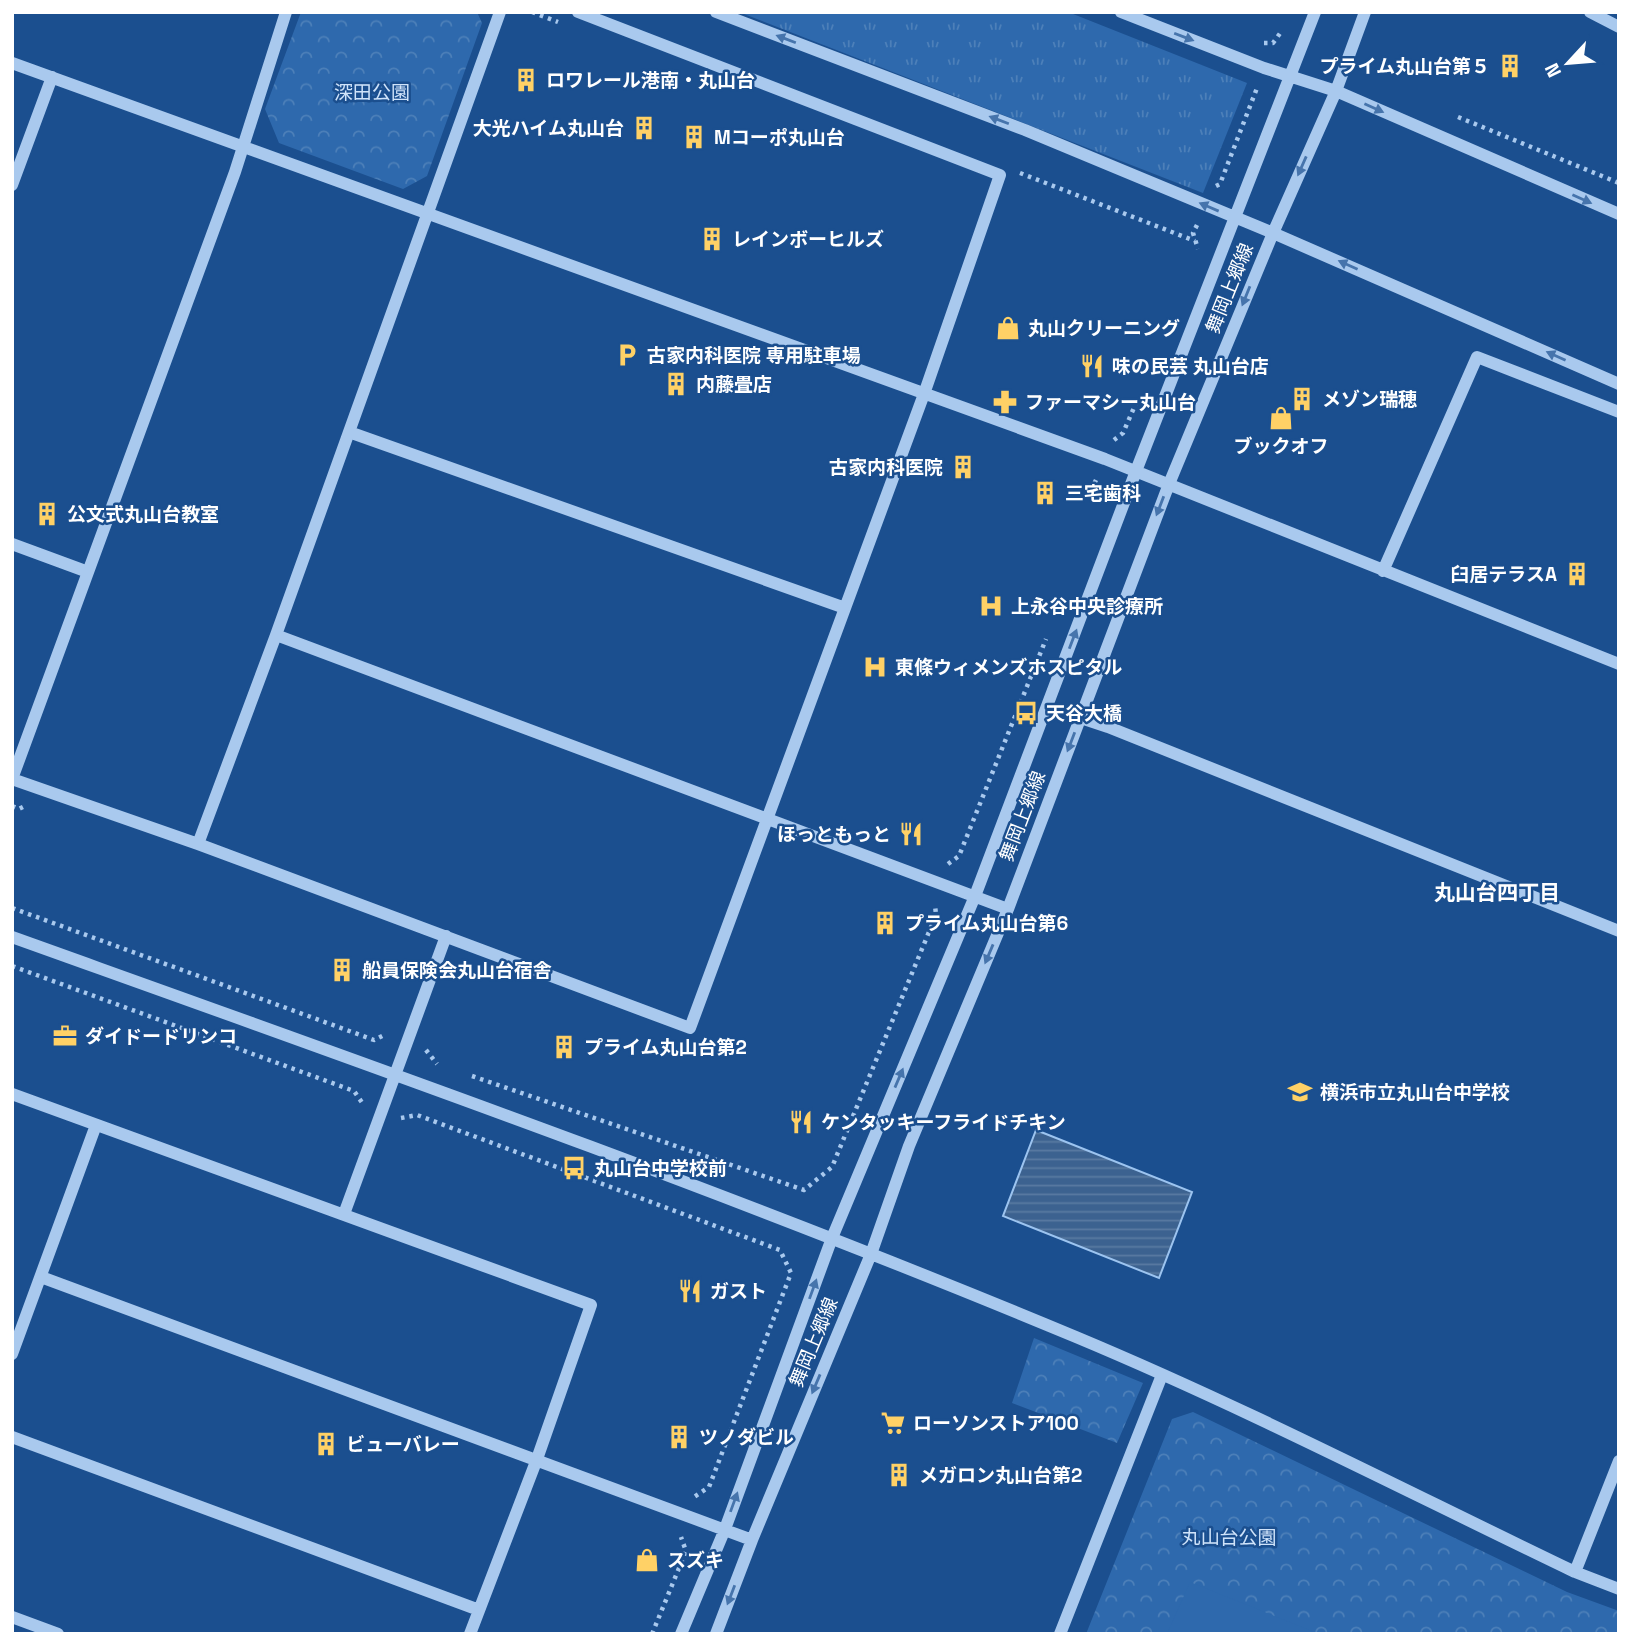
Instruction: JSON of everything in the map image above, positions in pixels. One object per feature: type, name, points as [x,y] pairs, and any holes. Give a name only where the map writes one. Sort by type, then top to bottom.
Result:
[{"type":"street","points":[[286,12],[243,147],[12,779],[198,844],[690,1028],[924,394],[1000,175],[578,12]]},
{"type":"street","points":[[198,844],[500,12]]},
{"type":"street","points":[[716,12],[1025,130],[1272,233],[1619,384]]},
{"type":"street","points":[[1121,12],[1264,68],[1336,91],[1619,214]]},
{"type":"street","name":"舞岡上郷線","points":[[681,1634],[725,1529],[832,1238],[975,896],[1136,471],[1315,12]]},
{"type":"street","name":"舞岡上郷線","points":[[716,1634],[752,1540],[871,1254],[909,1146],[1007,909],[1169,484],[1272,233],[1336,91],[1364,12]]},
{"type":"street","points":[[1590,12],[1619,27]]},
{"type":"street","points":[[12,63],[1136,471],[1619,664]]},
{"type":"street","points":[[12,185],[52,77]]},
{"type":"street","points":[[1382,571],[1477,357],[1619,412]]},
{"type":"street","points":[[349,432],[845,608]]},
{"type":"street","points":[[12,544],[88,572]]},
{"type":"street","points":[[276,635],[1007,909]]},
{"type":"street","points":[[1081,718],[1619,931]]},
{"type":"street","points":[[12,936],[832,1238],[1079,1338],[1575,1572],[1619,1589]]},
{"type":"street","points":[[344,1214],[446,936]]},
{"type":"street","points":[[12,1094],[591,1305],[537,1459],[470,1634]]},
{"type":"street","points":[[12,1354],[96,1125]]},
{"type":"street","points":[[41,1277],[752,1540]]},
{"type":"street","points":[[1060,1634],[1162,1375]]},
{"type":"street","points":[[12,1437],[479,1610]]},
{"type":"street","points":[[1575,1572],[1619,1461]]},
{"type":"street","points":[[12,1617],[58,1634]]},
{"type":"path","points":[[1259,44],[1273,43],[1283,30]]},
{"type":"path","points":[[1452,115],[1619,183]]},
{"type":"path","points":[[1000,175],[1020,173],[1196,241]]},
{"type":"path","points":[[12,966],[354,1091],[363,1104],[401,1119],[417,1115],[780,1250],[791,1273],[709,1487],[695,1494],[678,1530],[685,1551],[652,1634]]},
{"type":"green space","name":"深田公園","points":[[301,12],[477,12],[482,23],[427,176],[403,189],[279,143],[265,109]]},
{"type":"green space","points":[[739,12],[1068,12],[1247,83],[1203,193]]},
{"type":"green space","points":[[1034,1338],[1143,1383],[1117,1443],[1012,1403]]},
{"type":"green space","name":"丸山台公園","points":[[1193,1412],[1567,1592],[1619,1611],[1619,1634],[1086,1634],[1172,1419]]},
{"type":"green space","points":[[1190,1582],[1319,1634],[1167,1634]]},
{"type":"shaded area","points":[[1036,1130],[1192,1192],[1159,1278],[1003,1216]]},
{"type":"place","name":"プライム丸山台第５","points":[[1510,66]]},
{"type":"place","name":"ロワレール港南・丸山台","points":[[526,80]]},
{"type":"place","name":"大光ハイム丸山台","points":[[644,128]]},
{"type":"place","name":"Mコーポ丸山台","points":[[694,137]]},
{"type":"place","name":"レインボーヒルズ","points":[[712,239]]},
{"type":"place","name":"丸山クリーニング","points":[[1008,328]]},
{"type":"place","name":"古家内科医院 専用駐車場","points":[[627,355]]},
{"type":"place","name":"味の民芸 丸山台店","points":[[1092,366]]},
{"type":"place","name":"内藤畳店","points":[[676,384]]},
{"type":"place","name":"メゾン瑞穂","points":[[1302,399]]},
{"type":"place","name":"ファーマシー丸山台","points":[[1005,402]]},
{"type":"place","name":"ブックオフ","points":[[1281,418]]},
{"type":"place","name":"古家内科医院","points":[[963,467]]},
{"type":"place","name":"三宅歯科","points":[[1045,493]]},
{"type":"place","name":"公文式丸山台教室","points":[[47,514]]},
{"type":"place","name":"臼居テラスA","points":[[1577,574]]},
{"type":"place","name":"上永谷中央診療所","points":[[991,606]]},
{"type":"place","name":"東條ウィメンズホスピタル","points":[[875,667]]},
{"type":"place","name":"天谷大橋","points":[[1026,713]]},
{"type":"place","name":"ほっともっと","points":[[911,834]]},
{"type":"place","name":"プライム丸山台第6","points":[[885,923]]},
{"type":"place","name":"船員保険会丸山台宿舎","points":[[342,970]]},
{"type":"place","name":"ダイドードリンコ","points":[[65,1036]]},
{"type":"place","name":"プライム丸山台第2","points":[[564,1047]]},
{"type":"place","name":"横浜市立丸山台中学校","points":[[1300,1092]]},
{"type":"place","name":"ケンタッキーフライドチキン","points":[[801,1122]]},
{"type":"place","name":"丸山台中学校前","points":[[574,1168]]},
{"type":"place","name":"ガスト","points":[[690,1291]]},
{"type":"place","name":"ローソンストア100","points":[[893,1423]]},
{"type":"place","name":"ツノダビル","points":[[679,1437]]},
{"type":"place","name":"ビューバレー","points":[[326,1444]]},
{"type":"place","name":"メガロン丸山台第2","points":[[899,1475]]},
{"type":"place","name":"スズキ","points":[[647,1560]]},
{"type":"district","name":"丸山台四丁目","points":[[1497,893]]}]
